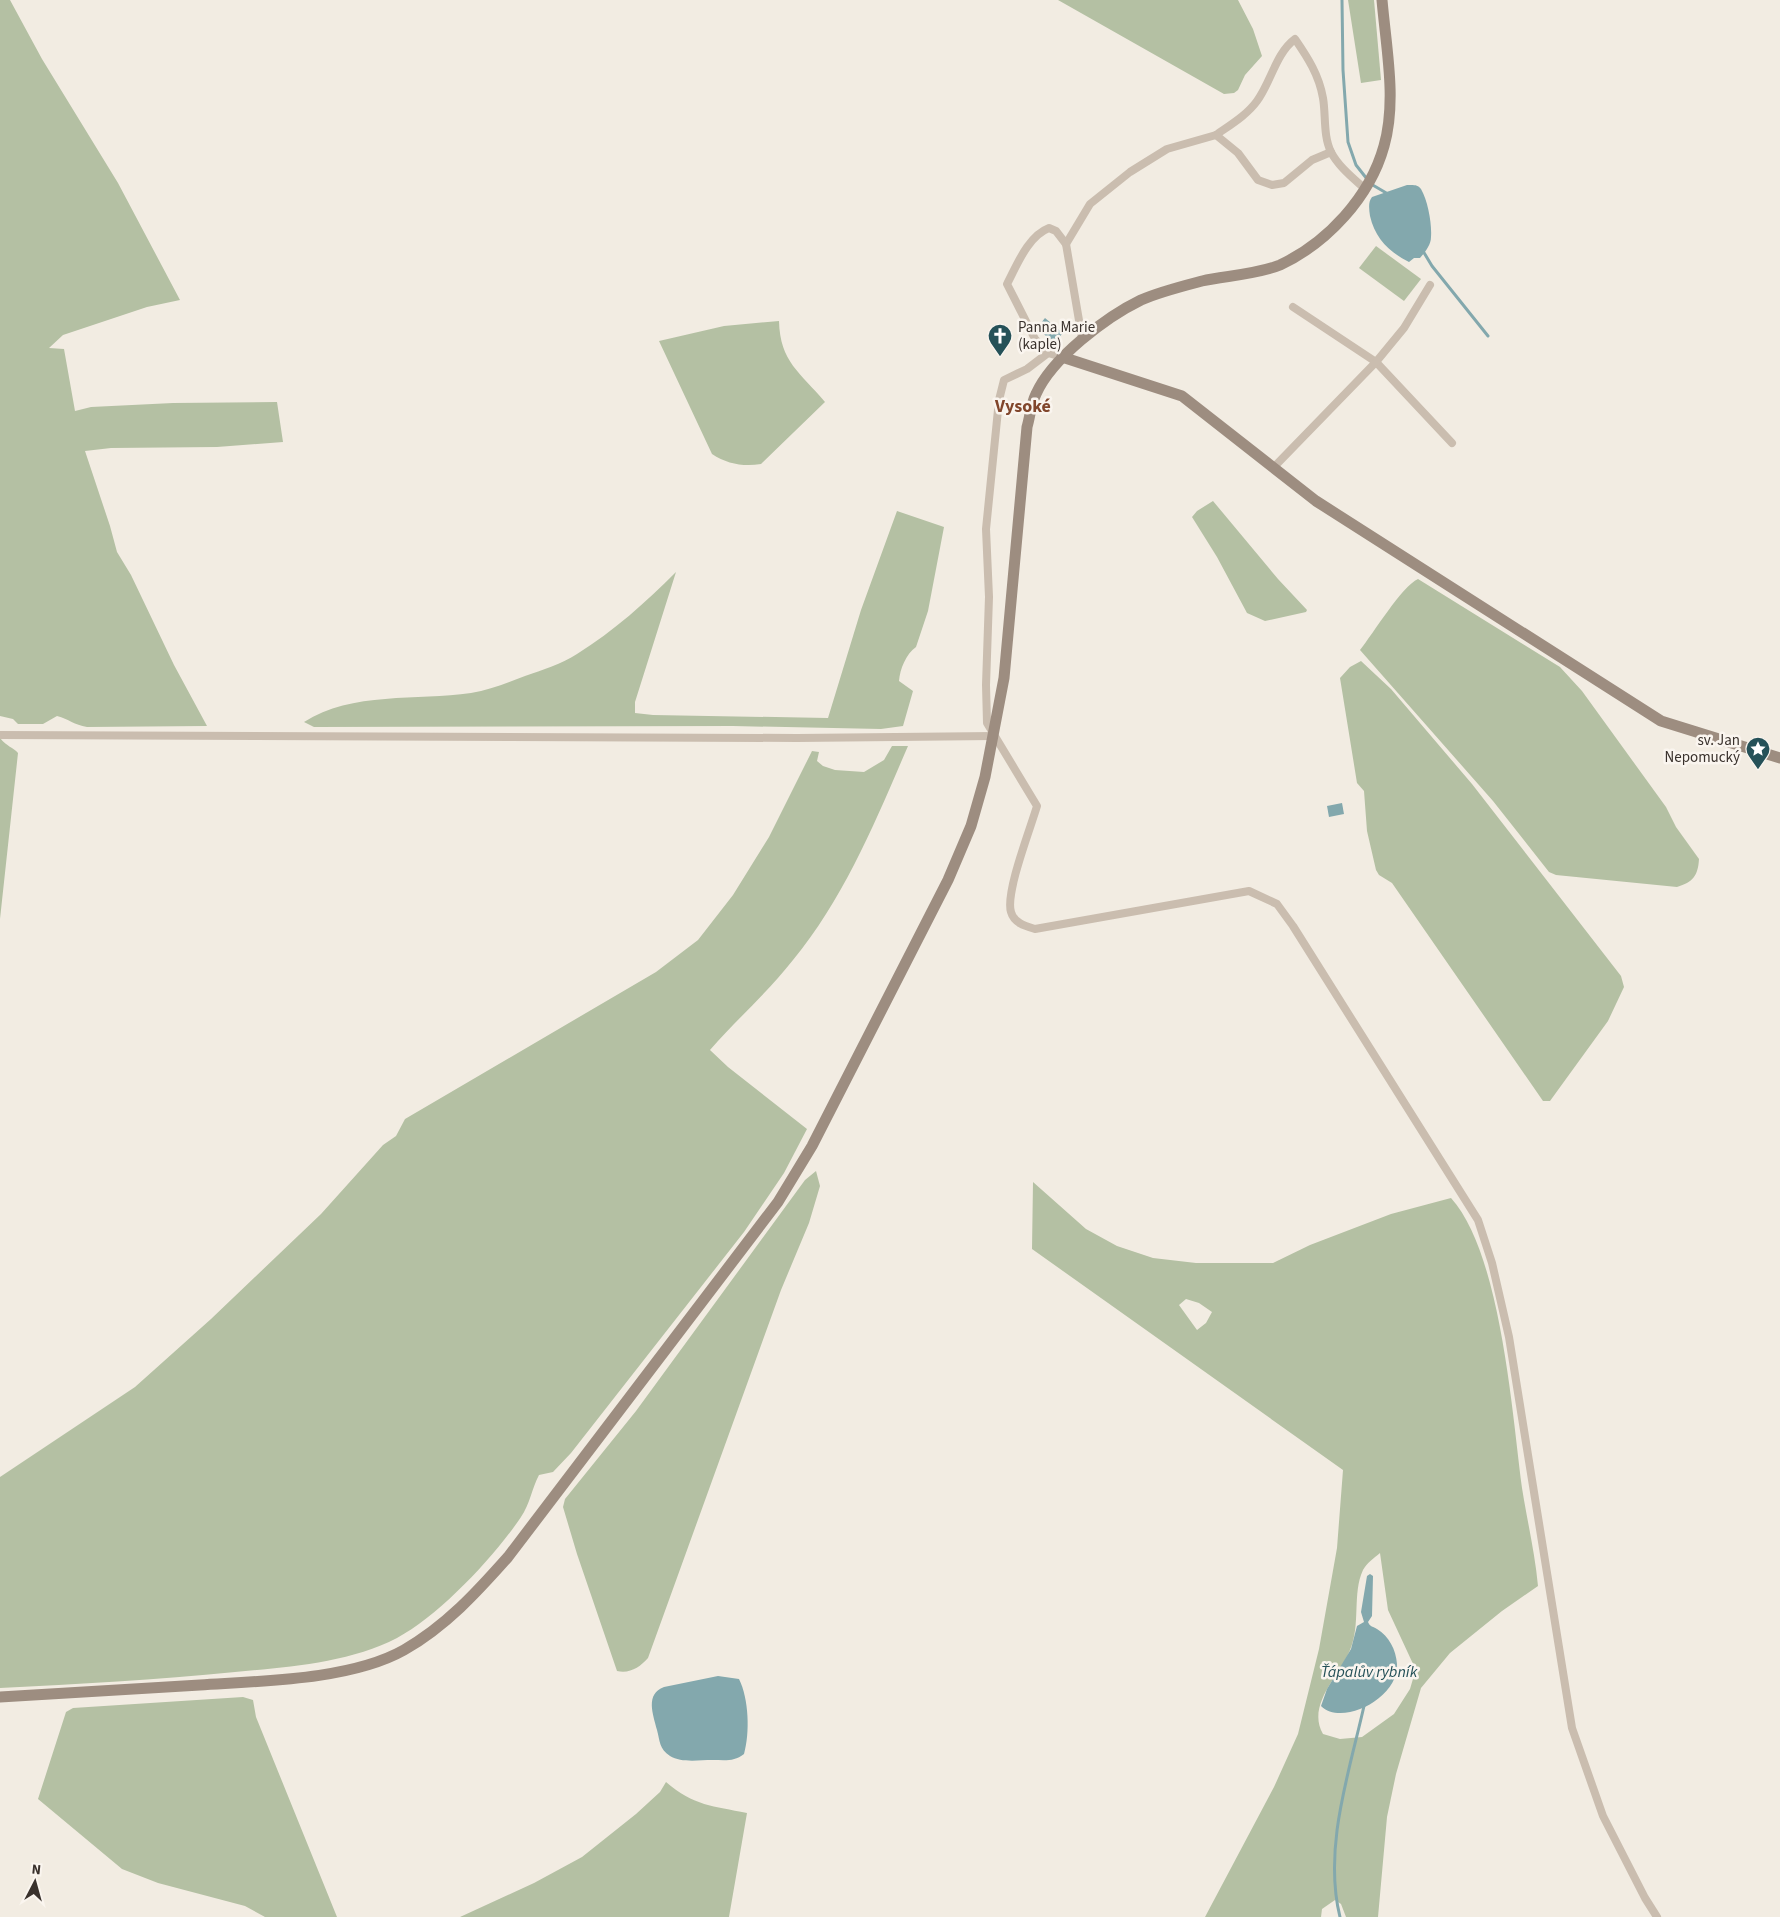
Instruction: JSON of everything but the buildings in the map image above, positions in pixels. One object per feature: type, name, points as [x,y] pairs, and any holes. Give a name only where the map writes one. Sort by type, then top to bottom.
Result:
[{"type":"main road","points":[[0,1697],[271,1680],[337,1672],[371,1664],[403,1651],[441,1626],[479,1590],[508,1557],[778,1202],[812,1146],[948,880],[971,826],[994,736],[1007,654],[1027,427],[1036,394],[1062,357],[1082,338],[1141,300],[1202,282],[1278,265],[1328,233],[1365,189],[1377,168],[1388,125],[1389,83],[1382,0]]},
{"type":"main road","points":[[1062,357],[1182,396],[1316,502],[1661,721],[1780,758]]},
{"type":"street","points":[[1066,244],[1090,204],[1130,172],[1167,149],[1216,135],[1237,121],[1257,101],[1287,46],[1296,39],[1314,66],[1323,97],[1331,152],[1348,173],[1365,189]]},
{"type":"street","points":[[1216,135],[1238,153],[1258,180],[1272,185],[1284,183],[1312,160],[1331,152]]},
{"type":"street","points":[[1062,357],[1048,353],[1035,338],[1008,284],[1024,253],[1042,231],[1049,228],[1056,231],[1066,244],[1082,338]]},
{"type":"street","points":[[1274,467],[1376,362],[1404,328],[1430,285]]},
{"type":"street","points":[[1293,307],[1376,362],[1452,443]]},
{"type":"street","points":[[1048,353],[1027,369],[1004,380],[999,400],[986,529],[989,597],[986,685],[987,723],[1037,806],[1011,892],[1011,912],[1020,924],[1035,929],[1249,891],[1277,904],[1478,1220],[1492,1263],[1509,1337],[1572,1728],[1603,1816],[1645,1898],[1657,1917]]},
{"type":"street","points":[[0,735],[777,738],[994,736]]},
{"type":"green space","points":[[0,0],[10,0],[42,59],[118,183],[180,300],[147,307],[63,335],[49,348],[64,349],[75,411],[91,407],[173,403],[277,402],[283,442],[217,447],[111,448],[85,451],[117,552],[131,575],[174,665],[207,726],[87,727],[57,716],[43,724],[18,724],[13,719],[0,716]]},
{"type":"green space","points":[[1058,0],[1238,0],[1253,29],[1262,56],[1245,75],[1238,90],[1234,93],[1224,94]]},
{"type":"green space","points":[[1348,0],[1374,0],[1381,80],[1361,83]]},
{"type":"green space","points":[[1376,246],[1421,279],[1404,301],[1359,268]]},
{"type":"green space","points":[[779,321],[780,335],[787,357],[825,402],[761,464],[742,465],[724,460],[712,454],[659,341],[724,326]]},
{"type":"green space","points":[[1213,501],[1278,579],[1307,610],[1306,612],[1265,621],[1247,613],[1217,557],[1192,517],[1197,511]]},
{"type":"green space","points":[[897,511],[944,527],[928,611],[916,647],[906,658],[900,676],[899,681],[913,691],[903,726],[881,729],[733,726],[314,727],[304,722],[323,712],[364,701],[478,692],[552,666],[571,658],[604,636],[676,572],[635,702],[635,713],[653,715],[828,718],[861,610]]},
{"type":"green space","points":[[1418,579],[1560,667],[1582,691],[1666,807],[1676,827],[1699,859],[1694,878],[1677,887],[1556,875],[1549,872],[1493,801],[1360,650],[1396,600],[1411,583]]},
{"type":"green space","points":[[1361,661],[1391,689],[1472,784],[1621,976],[1624,987],[1608,1021],[1550,1101],[1543,1101],[1392,883],[1379,875],[1376,870],[1367,831],[1364,791],[1357,783],[1340,678],[1350,667]]},
{"type":"green space","points":[[0,738],[18,753],[0,919]]},
{"type":"green space","points":[[892,746],[908,746],[884,802],[844,884],[812,936],[783,972],[710,1050],[728,1067],[807,1129],[784,1173],[744,1232],[571,1453],[553,1472],[539,1475],[527,1507],[521,1517],[496,1550],[465,1584],[431,1615],[397,1638],[359,1653],[339,1658],[297,1666],[206,1675],[0,1688],[0,1477],[135,1387],[211,1319],[321,1214],[383,1145],[396,1136],[405,1119],[656,972],[698,940],[733,895],[769,837],[812,751],[819,752],[817,761],[823,766],[835,770],[864,772],[884,760]]},
{"type":"green space","points":[[816,1171],[820,1186],[809,1223],[781,1290],[648,1658],[634,1669],[622,1672],[617,1671],[577,1554],[563,1507],[565,1499],[636,1411],[805,1180]]},
{"type":"green space","points":[[1033,1182],[1086,1229],[1117,1246],[1153,1258],[1196,1263],[1273,1263],[1310,1245],[1391,1214],[1451,1198],[1468,1223],[1482,1256],[1502,1336],[1522,1488],[1538,1586],[1502,1611],[1450,1653],[1421,1688],[1396,1774],[1387,1817],[1378,1917],[1346,1917],[1341,1904],[1335,1900],[1322,1909],[1321,1917],[1205,1917],[1274,1787],[1298,1734],[1319,1649],[1337,1548],[1343,1470],[1032,1249]],"holes":[[[1186,1299],[1199,1303],[1212,1312],[1206,1323],[1197,1330],[1179,1305]],[[1380,1553],[1388,1610],[1415,1672],[1410,1689],[1394,1714],[1362,1737],[1340,1739],[1323,1734],[1319,1723],[1321,1701],[1350,1650],[1355,1630],[1358,1589],[1363,1570]]]},
{"type":"green space","points":[[243,1697],[253,1700],[256,1717],[337,1917],[265,1917],[245,1906],[158,1883],[122,1869],[38,1799],[66,1712],[73,1708]]},
{"type":"green space","points":[[666,1782],[695,1801],[747,1813],[729,1917],[460,1917],[534,1883],[582,1857],[636,1814],[660,1792]]},
{"type":"water","points":[[1407,185],[1420,187],[1428,206],[1431,232],[1431,240],[1426,251],[1420,258],[1414,258],[1409,262],[1395,254],[1379,238],[1372,224],[1369,208],[1372,197]]},
{"type":"water","points":[[1045,318],[1063,333],[1054,343],[1037,328]]},
{"type":"water","points":[[1342,803],[1344,814],[1329,817],[1327,806]]},
{"type":"water","name":"Ťápalův rybník","points":[[1370,1574],[1373,1576],[1372,1616],[1368,1622],[1370,1626],[1385,1635],[1391,1644],[1397,1664],[1395,1676],[1389,1688],[1368,1706],[1355,1711],[1330,1712],[1321,1706],[1327,1689],[1351,1649],[1357,1626],[1364,1622],[1361,1612],[1367,1576]]},
{"type":"water","points":[[718,1676],[739,1679],[745,1696],[748,1716],[744,1754],[737,1758],[725,1760],[685,1760],[670,1756],[662,1748],[652,1711],[654,1694],[664,1687]]},
{"type":"waterway","points":[[1342,0],[1343,70],[1348,142],[1356,165],[1367,179]]},
{"type":"waterway","points":[[1371,184],[1388,194]]},
{"type":"waterway","points":[[1423,251],[1432,266],[1488,336]]},
{"type":"waterway","points":[[1340,1917],[1334,1864],[1336,1838],[1345,1784],[1364,1706]]},
{"type":"place","name":"Panna Marie (kaple)","points":[[1000,357]]},
{"type":"place","name":"sv. Jan Nepomucký","points":[[1758,770]]},
{"type":"district","name":"Vysoké","points":[[1023,406]]}]
